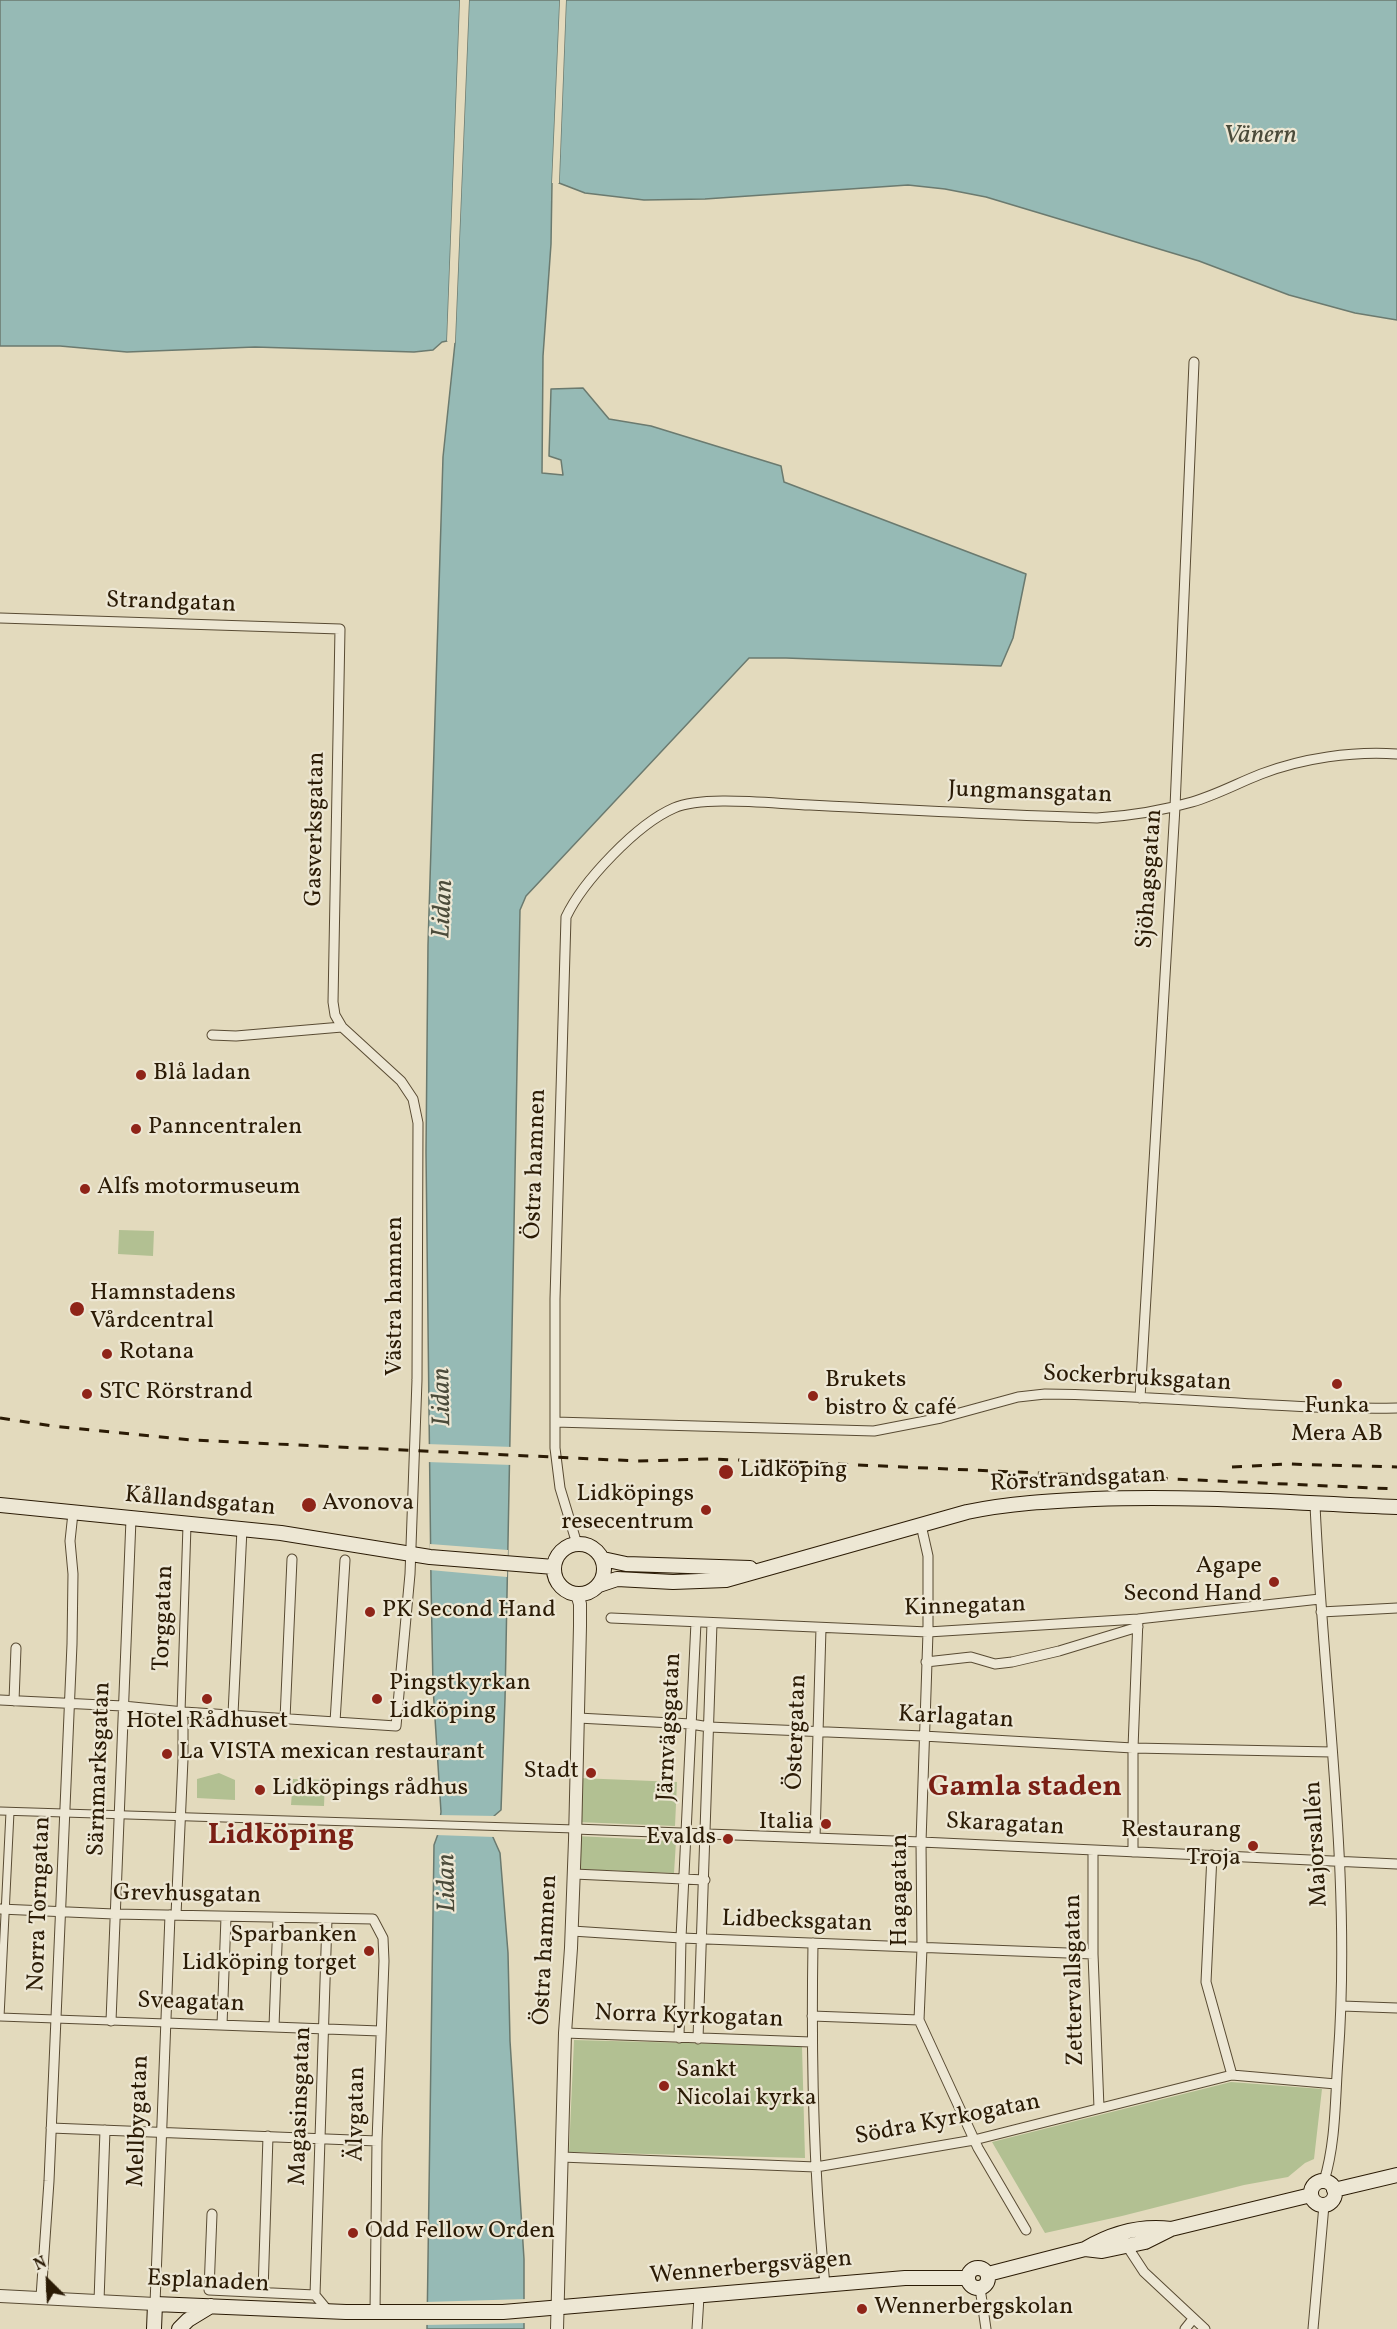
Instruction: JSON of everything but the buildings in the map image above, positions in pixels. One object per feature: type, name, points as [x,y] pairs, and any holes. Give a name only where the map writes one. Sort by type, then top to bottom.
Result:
[{"type":"main road","name":"Rörstrandsgatan","points":[[599,1585],[617,1579],[673,1582],[726,1580],[921,1525],[1005,1504],[1046,1500],[1170,1497],[1397,1507]]},
{"type":"main road","name":"Kållandsgatan","points":[[0,1505],[242,1529],[335,1541],[430,1557],[554,1567]]},
{"type":"main road","points":[[577,1544],[592,1547],[603,1559],[604,1573],[599,1585],[591,1591],[577,1594],[563,1588],[558,1582],[554,1567],[561,1551],[577,1544]]},
{"type":"main road","name":"Rörstrandsgatan","points":[[603,1559],[626,1564],[654,1566],[770,1568]]},
{"type":"main road","points":[[1329,2185],[1333,2199],[1324,2205],[1316,2202],[1311,2195],[1311,2189],[1315,2183],[1329,2185],[1397,2175]]},
{"type":"main road","points":[[1085,2249],[1102,2251],[1126,2246],[1154,2238],[1170,2229],[1311,2195]]},
{"type":"main road","points":[[988,2274],[1085,2249],[1098,2241],[1129,2231],[1151,2226],[1170,2229]]},
{"type":"main road","points":[[975,2268],[983,2268],[988,2274],[987,2283],[980,2288],[971,2284],[968,2278],[969,2272],[975,2268]]},
{"type":"main road","name":"Wennerbergsvägen","points":[[414,2313],[538,2311],[905,2278],[968,2278]]},
{"type":"main road","name":"Esplanaden","points":[[155,2304],[329,2312],[414,2313]]},
{"type":"main road","name":"Mellbygatan","points":[[154,2329],[155,2304]]},
{"type":"main road","points":[[179,2329],[188,2320],[211,2306]]},
{"type":"street","name":"Sjöhagsgatan","points":[[1140,1398],[1175,807],[1194,363]]},
{"type":"street","name":"Strandgatan","points":[[0,618],[340,629]]},
{"type":"street","name":"Gasverksgatan","points":[[340,629],[333,1002],[335,1015],[342,1027]]},
{"type":"street","name":"Jungmansgatan","points":[[655,819],[673,808],[688,803],[711,802],[1097,818],[1122,817],[1175,807],[1205,798],[1259,775],[1321,758],[1397,754]]},
{"type":"street","name":"Östra hamnen","points":[[577,1544],[556,1469],[555,1422],[555,1299],[566,917],[590,879],[655,819]]},
{"type":"street","points":[[212,1035],[236,1036],[342,1027]]},
{"type":"street","name":"Västra hamnen","points":[[335,1722],[396,1726],[411,1574],[417,1380],[418,1122],[413,1099],[401,1081],[342,1027]]},
{"type":"street","name":"Sockerbruksgatan","points":[[555,1422],[710,1425],[853,1432],[901,1427],[1030,1395],[1069,1394],[1249,1405],[1353,1409],[1397,1408]]},
{"type":"street","name":"Majorsallén","points":[[1315,1504],[1320,1599],[1341,1862],[1342,2006],[1329,2185]]},
{"type":"street","name":"Norra Torngatan","points":[[41,2297],[61,1912],[72,1633],[73,1574],[70,1541],[73,1513]]},
{"type":"street","name":"Särnmarksgatan","points":[[111,2021],[131,1519]]},
{"type":"street","name":"Torggatan","points":[[181,1712],[187,1525]]},
{"type":"street","name":"Hagagatan","points":[[921,1525],[928,1556],[928,1632],[923,1736],[922,1948],[919,2020],[974,2140],[1026,2230]]},
{"type":"street","points":[[234,1714],[242,1529]]},
{"type":"street","points":[[285,1719],[292,1559]]},
{"type":"street","points":[[0,1700],[123,1706],[335,1722],[345,1560]]},
{"type":"street","name":"Östra hamnen","points":[[556,2329],[565,2033],[574,1874],[580,1626],[580,1604],[577,1594]]},
{"type":"street","name":"Kinnegatan","points":[[611,1618],[928,1632],[1138,1623],[1320,1599]]},
{"type":"street","points":[[1321,1612],[1397,1608]]},
{"type":"street","name":"Järnvägsgatan","points":[[680,2038],[683,1880],[696,1622]]},
{"type":"street","name":"Järnvägsgatan","points":[[698,2039],[712,1623]]},
{"type":"street","points":[[926,1662],[971,1658],[995,1664],[1012,1662],[1059,1651],[1138,1623],[1133,1852]]},
{"type":"street","name":"Östergatan","points":[[814,1839],[821,1628]]},
{"type":"street","points":[[14,1701],[16,1648]]},
{"type":"street","name":"Mellbygatan","points":[[155,2304],[166,2024],[182,1817],[183,1721],[181,1712]]},
{"type":"street","name":"Karlagatan","points":[[578,1718],[709,1727],[1134,1748],[1332,1752]]},
{"type":"street","points":[[0,1812],[575,1829]]},
{"type":"street","points":[[0,2017],[3,1909],[10,1812]]},
{"type":"street","name":"Skaragatan","points":[[575,1829],[1397,1864]]},
{"type":"street","name":"Zettervallsgatan","points":[[1093,1850],[1093,1954],[1099,2108]]},
{"type":"street","points":[[1212,1855],[1206,1982],[1232,2075]]},
{"type":"street","points":[[574,1874],[705,1880]]},
{"type":"street","name":"Grevhusgatan","points":[[3,1909],[114,1914],[373,1919]]},
{"type":"street","points":[[222,2025],[226,1917]]},
{"type":"street","points":[[274,2027],[278,1918]]},
{"type":"street","name":"Magasinsgatan","points":[[315,2295],[327,1919]]},
{"type":"street","name":"Älvgatan","points":[[373,1919],[383,1938],[384,1961],[377,2141],[375,2313]]},
{"type":"street","name":"Lidbecksgatan","points":[[572,1931],[701,1939],[1093,1954]]},
{"type":"street","points":[[813,1943],[811,2042],[816,2167],[825,2285]]},
{"type":"street","points":[[1342,2006],[1397,2008]]},
{"type":"street","name":"Norra Kyrkogatan","points":[[812,2016],[919,2020]]},
{"type":"street","name":"Sveagatan","points":[[0,2017],[380,2031]]},
{"type":"street","name":"Norra Kyrkogatan","points":[[565,2033],[811,2042]]},
{"type":"street","name":"Södra Kyrkogatan","points":[[561,2157],[816,2167],[974,2140],[1232,2075],[1336,2084]]},
{"type":"street","points":[[51,2128],[377,2141]]},
{"type":"street","points":[[99,2301],[105,2130]]},
{"type":"street","points":[[263,2292],[268,2136]]},
{"type":"street","points":[[1313,2329],[1324,2205]]},
{"type":"street","points":[[212,2214],[209,2290],[315,2295],[329,2312]]},
{"type":"street","points":[[1126,2246],[1144,2272],[1205,2329]]},
{"type":"street","points":[[980,2288],[986,2329]]},
{"type":"street","name":"Esplanaden","points":[[0,2296],[155,2304]]},
{"type":"street","points":[[697,2329],[699,2297]]},
{"type":"street","points":[[1185,2329],[1192,2319]]},
{"type":"green space","points":[[119,1230],[154,1231],[153,1256],[118,1254]]},
{"type":"green space","points":[[219,1773],[235,1780],[235,1800],[197,1798],[197,1779]]},
{"type":"green space","points":[[579,1778],[677,1782],[675,1826],[577,1822]]},
{"type":"green space","points":[[293,1779],[325,1780],[324,1806],[291,1805]]},
{"type":"green space","points":[[577,1836],[676,1841],[674,1873],[575,1869]]},
{"type":"green space","points":[[574,2040],[802,2046],[805,2158],[569,2152]]},
{"type":"green space","points":[[1231,2082],[1322,2089],[1314,2159],[1305,2163],[1288,2177],[1244,2185],[1045,2233],[992,2142]]},
{"type":"water","points":[[0,0],[460,0],[447,341],[442,342],[433,350],[414,352],[255,347],[127,352],[60,346],[0,346]]},
{"type":"water","name":"Lidan","points":[[469,0],[560,0],[551,244],[543,356],[542,473],[563,475],[561,460],[549,456],[551,389],[583,388],[609,419],[651,426],[781,466],[784,482],[1026,574],[1013,638],[1001,666],[749,658],[526,896],[520,910],[505,1699],[501,1810],[494,1816],[492,1835],[500,1853],[508,1953],[510,2041],[524,2259],[524,2329],[427,2329],[434,1845],[441,1812],[433,1687],[431,1581],[426,1152],[428,945],[443,457],[455,343]]},
{"type":"water","name":"Vänern","points":[[566,0],[1397,0],[1397,320],[1355,313],[1289,295],[1199,261],[986,197],[945,189],[908,185],[705,199],[644,200],[585,193],[559,183]]},
{"type":"pier","points":[[460,0],[463,0],[450,342],[447,341]]},
{"type":"pier","points":[[466,0],[469,0],[455,343],[452,342]]},
{"type":"pier","points":[[560,0],[566,0],[559,183],[556,183],[558,128],[555,183],[552,183]]},
{"type":"pier","points":[[426,1444],[513,1447],[512,1465],[427,1462]]},
{"type":"pier","points":[[430,1544],[508,1550],[507,1577],[430,1570]]},
{"type":"pier","points":[[438,1815],[496,1816],[495,1837],[435,1835]]},
{"type":"pier","points":[[527,2299],[527,2323],[424,2325],[425,2302]]},
{"type":"railway","points":[[0,1418],[52,1426],[191,1440],[637,1461],[709,1459],[769,1461],[1397,1489]]},
{"type":"railway","points":[[1232,1467],[1288,1464],[1397,1467]]},
{"type":"place","name":"Blå ladan","points":[[141,1075]]},
{"type":"place","name":"Panncentralen","points":[[136,1129]]},
{"type":"place","name":"Alfs motormuseum","points":[[85,1189]]},
{"type":"place","name":"Hamnstadens Vårdcentral","points":[[77,1309]]},
{"type":"place","name":"Rotana","points":[[107,1354]]},
{"type":"place","name":"Funka Mera AB","points":[[1337,1384]]},
{"type":"place","name":"STC Rörstrand","points":[[87,1394]]},
{"type":"place","name":"Brukets bistro & café","points":[[813,1396]]},
{"type":"place","name":"Lidköping","points":[[726,1472]]},
{"type":"place","name":"Avonova","points":[[309,1505]]},
{"type":"place","name":"Lidköpings resecentrum","points":[[706,1510]]},
{"type":"place","name":"Agape Second Hand","points":[[1274,1582]]},
{"type":"place","name":"PK Second Hand","points":[[370,1612]]},
{"type":"place","name":"Hotel Rådhuset","points":[[207,1699]]},
{"type":"place","name":"Pingstkyrkan Lidköping","points":[[377,1699]]},
{"type":"place","name":"La VISTA mexican restaurant","points":[[167,1754]]},
{"type":"place","name":"Stadt","points":[[591,1773]]},
{"type":"place","name":"Lidköpings rådhus","points":[[260,1790]]},
{"type":"place","name":"Italia","points":[[826,1824]]},
{"type":"place","name":"Evalds","points":[[728,1839]]},
{"type":"place","name":"Restaurang Troja","points":[[1253,1846]]},
{"type":"place","name":"Sparbanken Lidköping torget","points":[[369,1951]]},
{"type":"place","name":"Sankt Nicolai kyrka","points":[[664,2086]]},
{"type":"place","name":"Odd Fellow Orden","points":[[353,2233]]},
{"type":"place","name":"Wennerbergskolan","points":[[862,2309]]},
{"type":"district","name":"Gamla staden","points":[[1025,1789]]},
{"type":"district","name":"Lidköping","points":[[281,1837]]}]
